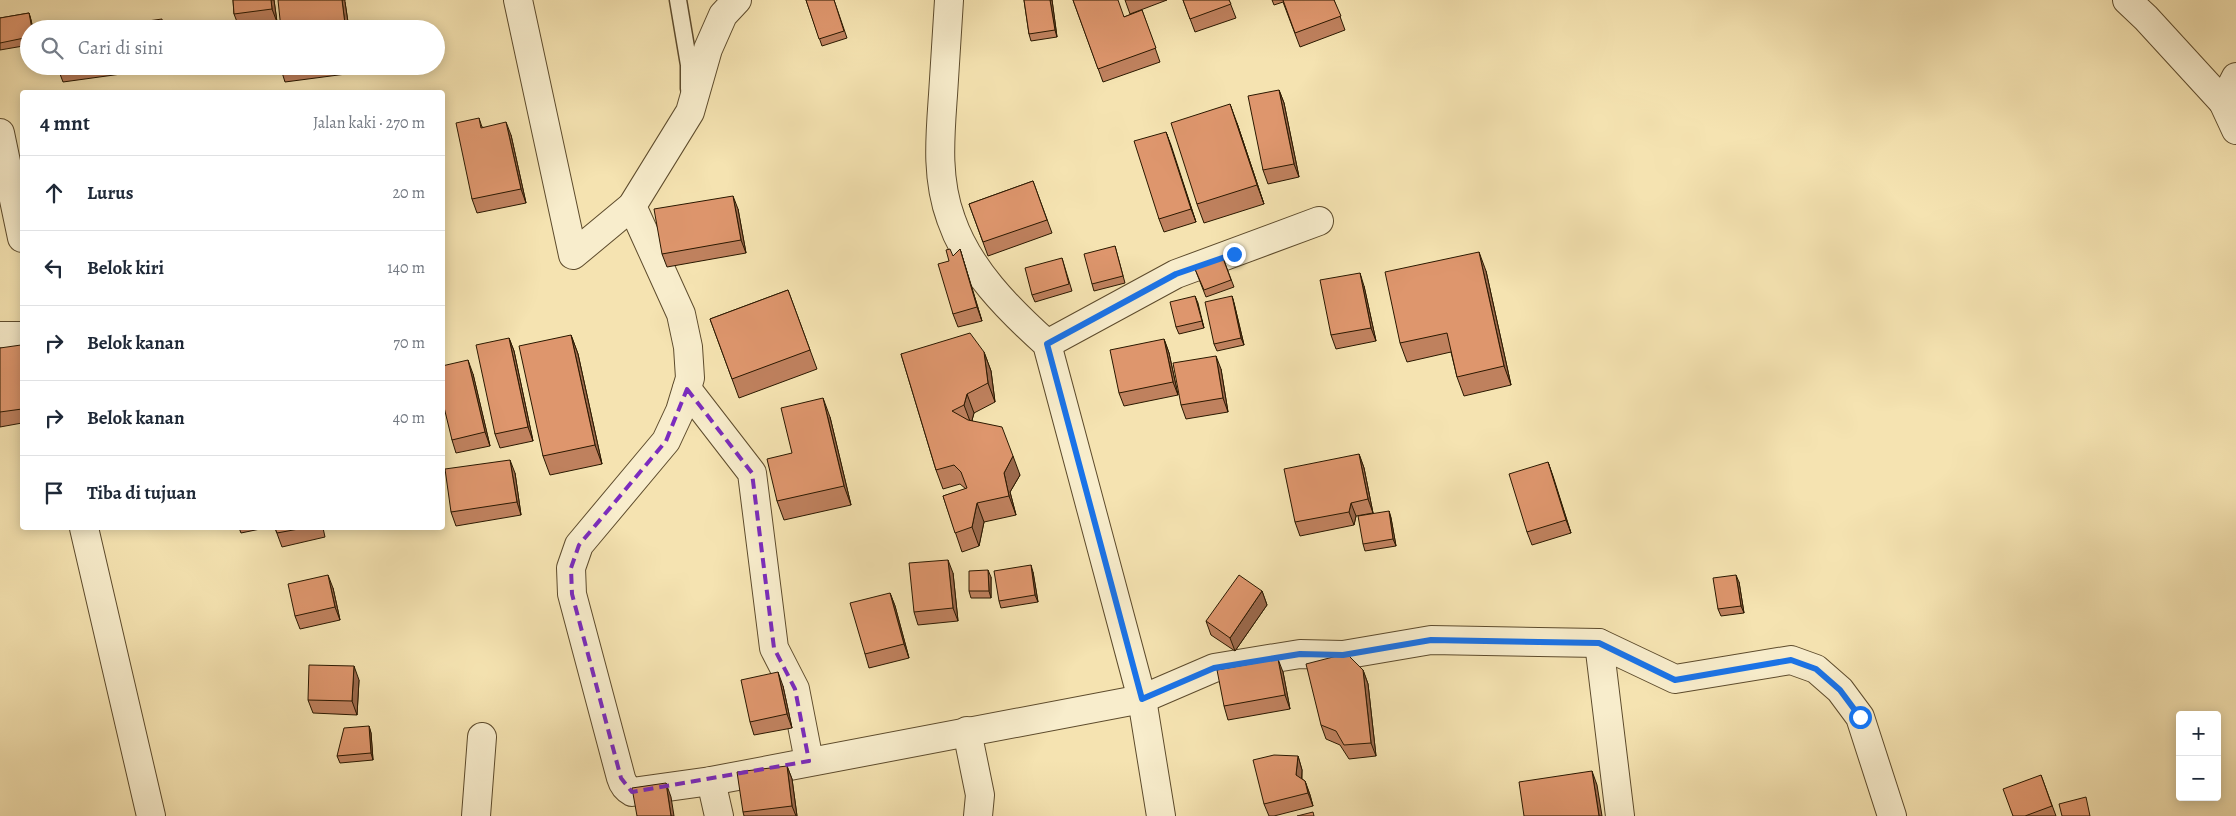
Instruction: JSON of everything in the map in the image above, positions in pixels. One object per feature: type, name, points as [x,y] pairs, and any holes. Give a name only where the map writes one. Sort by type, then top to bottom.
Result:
[{"type":"street","points":[[518,0],[573,255],[632,206],[690,112],[708,49],[723,15],[736,0]]},
{"type":"street","points":[[949,0],[939,153],[943,190],[951,219],[975,267],[1017,317],[1047,344],[1142,699],[1161,816]]},
{"type":"street","points":[[2127,0],[2224,102],[2236,130]]},
{"type":"street","points":[[2224,102],[2236,77]]},
{"type":"street","points":[[0,133],[20,228]]},
{"type":"street","points":[[632,206],[681,314],[688,347],[690,378],[680,411],[666,441],[579,545],[571,568],[572,594],[621,778],[625,787],[632,792],[711,781],[1142,699],[1214,668],[1300,654],[1343,655],[1431,640],[1599,643],[1675,680],[1791,660],[1816,669],[1840,690],[1860,717],[1892,816]]},
{"type":"street","points":[[1047,344],[1176,274],[1319,221]]},
{"type":"street","points":[[0,336],[20,336]]},
{"type":"street","points":[[687,388],[752,473],[774,648],[795,689],[809,761]]},
{"type":"street","points":[[84,530],[151,816]]},
{"type":"street","points":[[1599,643],[1620,816]]},
{"type":"street","points":[[967,731],[980,795],[978,816]]},
{"type":"street","points":[[476,816],[482,737]]},
{"type":"street","points":[[711,781],[719,816]]},
{"type":"lane","points":[[678,0],[688,65],[690,112]]},
{"type":"highlighted area","points":[[687,389],[752,473],[774,648],[795,689],[809,761],[632,792],[621,778],[572,594],[571,568],[579,545],[666,441]]},
{"type":"building","points":[[233,0],[271,0],[272,9],[234,14]]},
{"type":"building","points":[[278,0],[342,0],[344,20],[280,20]]},
{"type":"building","points":[[806,0],[834,0],[844,31],[819,39]]},
{"type":"building","points":[[1024,0],[1050,0],[1055,30],[1029,34]]},
{"type":"building","points":[[1073,0],[1118,0],[1124,17],[1142,10],[1156,48],[1098,69]]},
{"type":"building","points":[[1183,0],[1229,0],[1231,4],[1190,19]]},
{"type":"building","points":[[1283,0],[1334,0],[1341,16],[1295,33]]},
{"type":"building","points":[[29,13],[30,20],[20,20],[20,39],[0,43],[0,18]]},
{"type":"building","points":[[1279,90],[1294,164],[1263,170],[1248,96]]},
{"type":"building","points":[[1230,104],[1257,185],[1197,204],[1171,123]]},
{"type":"building","points":[[479,118],[481,128],[506,122],[521,189],[472,199],[456,123]]},
{"type":"building","points":[[1166,132],[1191,209],[1159,219],[1134,141]]},
{"type":"building","points":[[1033,181],[1047,220],[983,242],[969,204]]},
{"type":"building","points":[[733,196],[741,240],[662,254],[654,209]]},
{"type":"building","points":[[1115,246],[1123,276],[1092,284],[1084,254]]},
{"type":"building","points":[[950,249],[953,256],[960,249],[977,307],[953,314],[938,264],[949,261],[946,250]]},
{"type":"building","points":[[1479,252],[1504,366],[1457,377],[1447,333],[1400,343],[1385,272]]},
{"type":"building","points":[[1062,258],[1069,284],[1032,295],[1025,268]]},
{"type":"building","points":[[1223,258],[1231,280],[1204,290],[1195,269]]},
{"type":"building","points":[[1360,273],[1371,328],[1331,335],[1320,280]]},
{"type":"building","points":[[788,290],[810,350],[732,379],[710,319]]},
{"type":"building","points":[[1195,296],[1202,321],[1176,327],[1170,302]]},
{"type":"building","points":[[1232,296],[1241,338],[1214,344],[1205,302]]},
{"type":"building","points":[[970,333],[984,352],[988,383],[967,394],[964,405],[952,411],[968,420],[1002,427],[1013,456],[1004,473],[1009,496],[977,503],[972,527],[955,533],[943,496],[967,488],[961,472],[954,465],[936,470],[901,354]]},
{"type":"building","points":[[571,335],[595,445],[543,456],[519,346]]},
{"type":"building","points":[[509,338],[528,427],[495,434],[476,345]]},
{"type":"building","points":[[1164,339],[1173,382],[1119,393],[1110,350]]},
{"type":"building","points":[[20,345],[20,409],[0,412],[0,348]]},
{"type":"building","points":[[1216,356],[1223,398],[1181,405],[1173,363]]},
{"type":"building","points":[[468,360],[485,432],[452,440],[445,411],[445,365]]},
{"type":"building","points":[[823,398],[844,486],[777,501],[767,459],[792,453],[781,408]]},
{"type":"building","points":[[1359,454],[1368,499],[1351,503],[1349,512],[1295,522],[1284,469]]},
{"type":"building","points":[[510,460],[517,502],[451,512],[445,469]]},
{"type":"building","points":[[1548,462],[1566,520],[1527,532],[1509,474]]},
{"type":"building","points":[[1389,511],[1393,539],[1363,544],[1358,516]]},
{"type":"building","points":[[276,530],[293,530],[277,533]]},
{"type":"building","points":[[948,560],[953,608],[914,612],[909,563]]},
{"type":"building","points":[[1031,565],[1035,595],[999,601],[994,571]]},
{"type":"building","points":[[988,570],[989,591],[969,591],[969,571]]},
{"type":"building","points":[[328,575],[335,607],[295,616],[288,584]]},
{"type":"building","points":[[1239,575],[1262,591],[1230,638],[1206,621]]},
{"type":"building","points":[[1736,575],[1741,606],[1718,609],[1713,578]]},
{"type":"building","points":[[890,593],[904,644],[865,654],[850,603]]},
{"type":"building","points":[[1337,656],[1349,656],[1363,670],[1371,743],[1344,745],[1336,731],[1321,725],[1306,664]]},
{"type":"building","points":[[1278,659],[1285,695],[1224,706],[1217,670]]},
{"type":"building","points":[[309,665],[354,666],[352,701],[308,700]]},
{"type":"building","points":[[778,672],[787,714],[750,722],[741,680]]},
{"type":"building","points":[[369,726],[371,753],[337,756],[344,728]]},
{"type":"building","points":[[1274,755],[1298,756],[1296,775],[1305,781],[1308,793],[1264,804],[1253,760]]},
{"type":"building","points":[[787,766],[792,806],[743,812],[737,772]]},
{"type":"building","points":[[1592,771],[1599,816],[1524,816],[1519,782]]},
{"type":"building","points":[[2041,775],[2052,806],[2025,816],[2013,816],[2003,789]]},
{"type":"building","points":[[666,783],[671,816],[637,816],[632,788]]},
{"type":"building","points":[[2086,797],[2090,816],[2062,816],[2059,804]]},
{"type":"building","points":[[1313,812],[1314,816],[1297,816]]},
{"type":"route","points":[[1234,254],[1176,274],[1047,344],[1142,699],[1214,668],[1300,654],[1343,655],[1431,640],[1599,643],[1675,680],[1791,660],[1816,669],[1840,690],[1860,717]]}]
